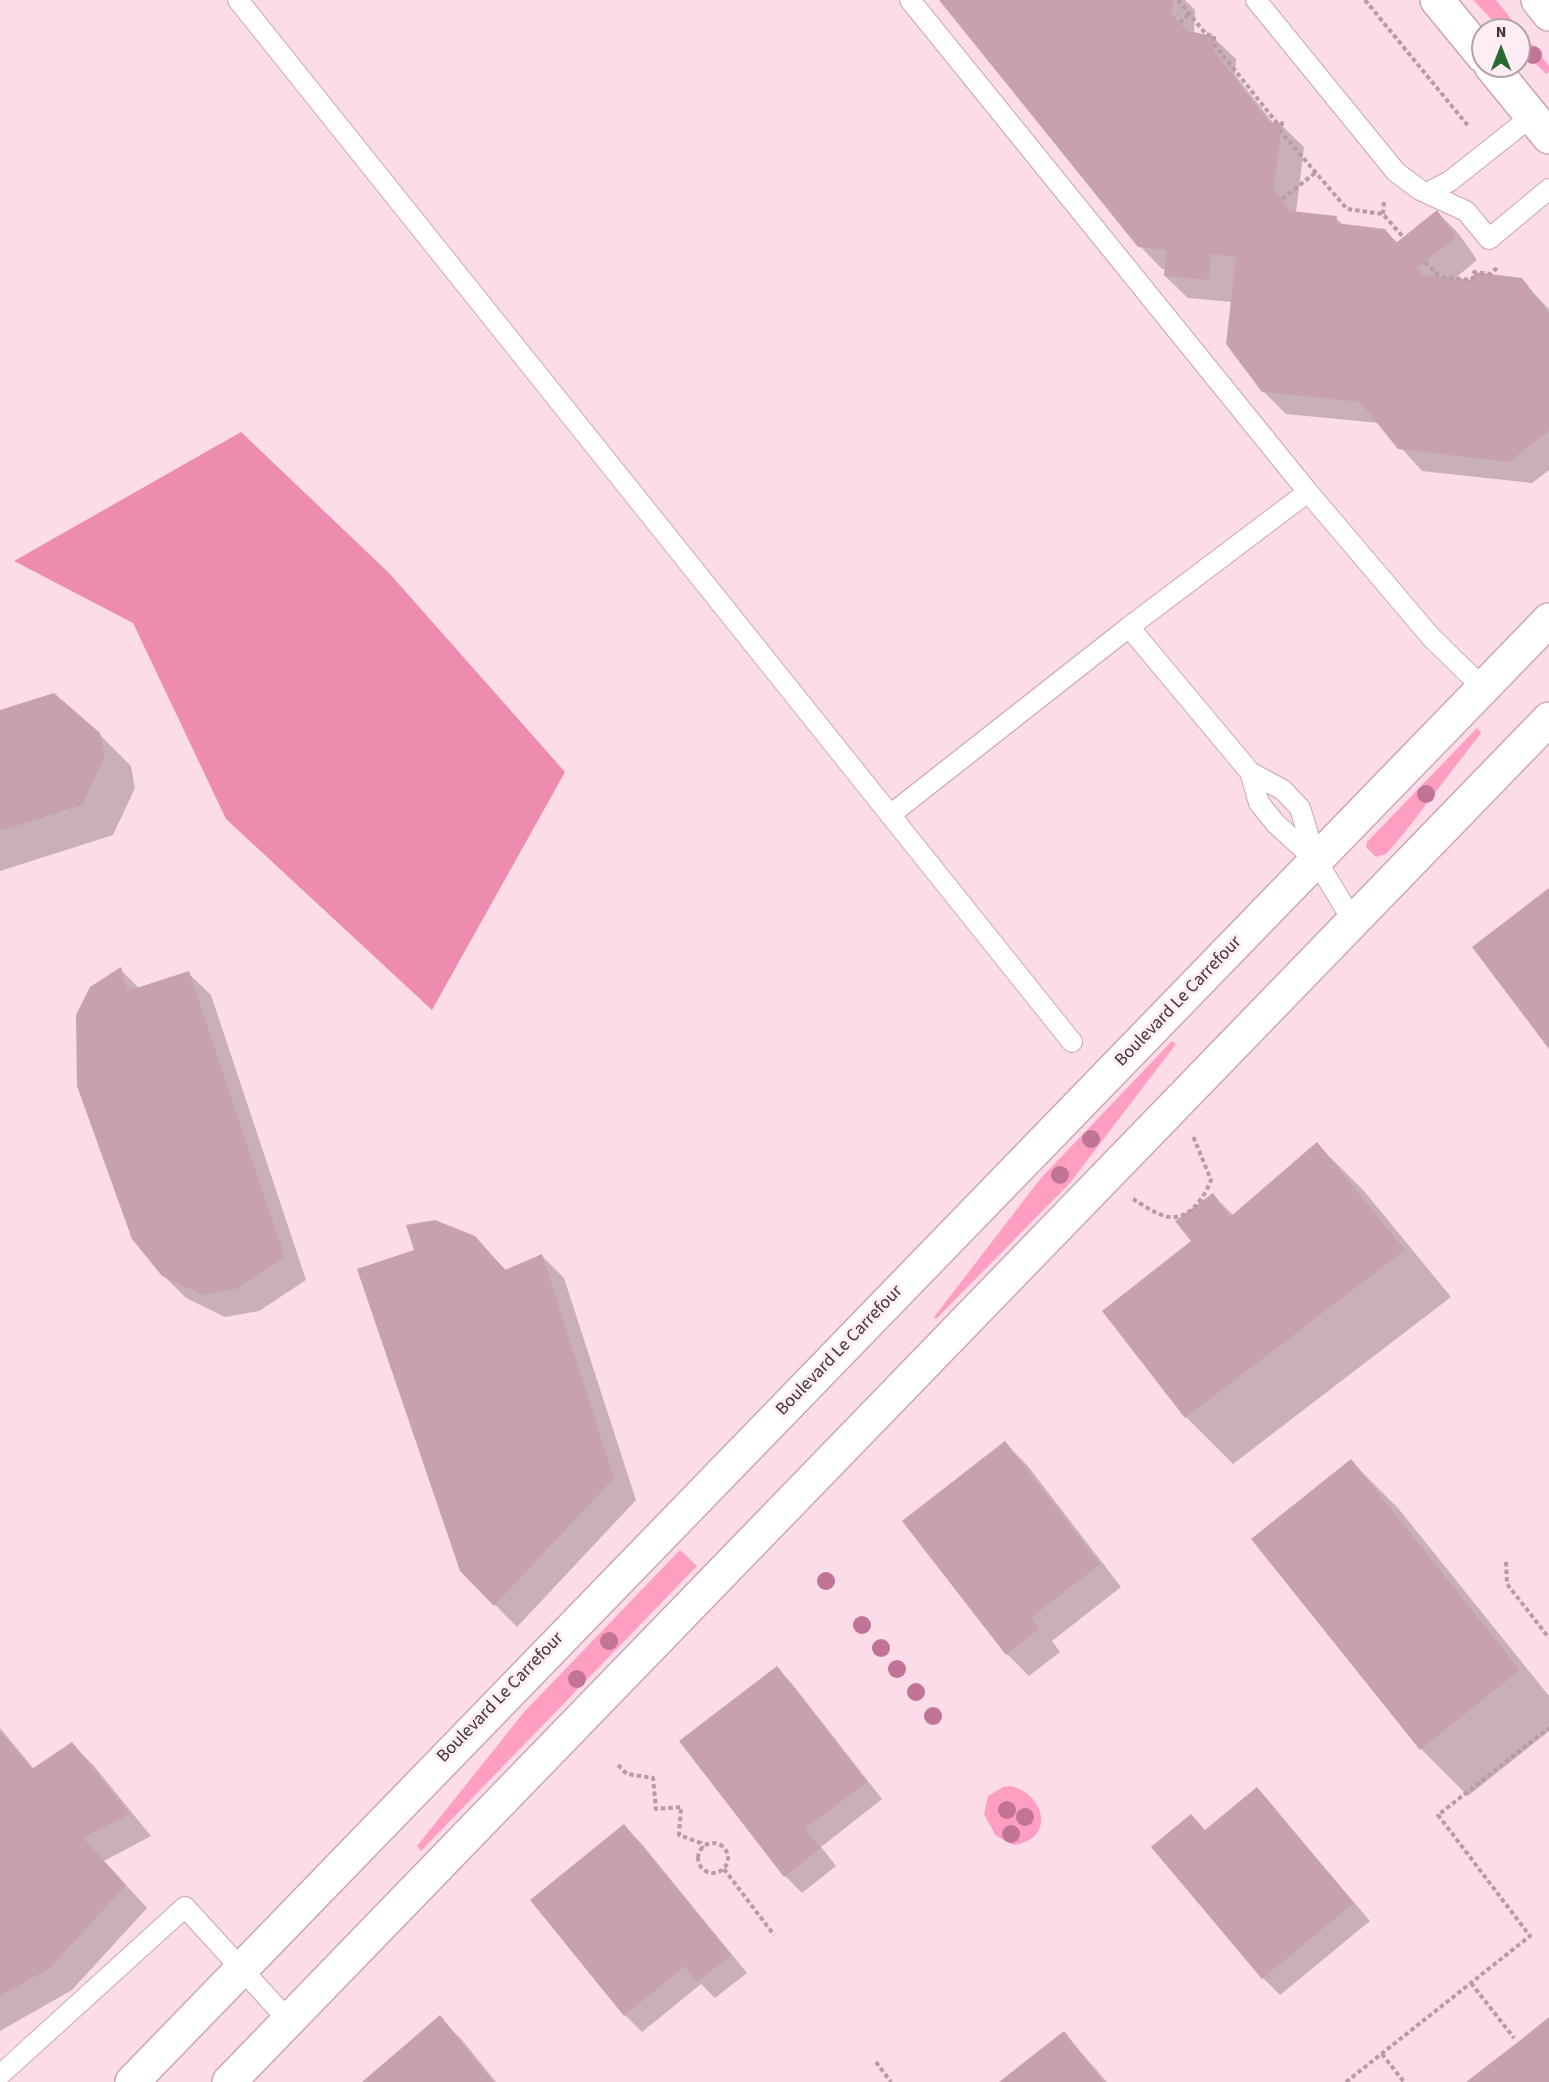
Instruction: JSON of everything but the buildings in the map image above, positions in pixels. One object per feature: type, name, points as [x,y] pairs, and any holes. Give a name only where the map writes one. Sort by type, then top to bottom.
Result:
[{"type":"street","points":[[1437,0],[1471,41]]},
{"type":"street","points":[[1538,0],[1549,14]]},
{"type":"street","points":[[1501,78],[1540,127]]},
{"type":"street","name":"Boulevard Le Carrefour","points":[[132,2082],[1549,620]]},
{"type":"street","points":[[229,2082],[1549,719]]},
{"type":"lane","points":[[238,0],[1072,1042]]},
{"type":"lane","points":[[910,0],[1308,492],[1431,637],[1483,688]]},
{"type":"lane","points":[[1256,0],[1396,172],[1407,183],[1466,211],[1489,239],[1549,189]]},
{"type":"lane","points":[[1427,193],[1540,127]]},
{"type":"lane","points":[[890,815],[1129,627],[1308,492]]},
{"type":"lane","points":[[1129,627],[1250,772],[1283,790],[1300,808],[1316,860],[1353,921]]},
{"type":"lane","points":[[1250,772],[1259,803],[1276,824],[1316,860]]},
{"type":"lane","points":[[0,2075],[185,1907],[289,2020]]},
{"type":"path","points":[[1178,0],[1206,34],[1214,36],[1214,44],[1277,123],[1282,123],[1281,132],[1347,209],[1383,214],[1403,237]]},
{"type":"path","points":[[1365,0],[1473,132]]},
{"type":"path","points":[[1180,23],[1189,13]]},
{"type":"path","points":[[1282,199],[1315,172]]},
{"type":"path","points":[[1127,1196],[1164,1216],[1184,1215],[1203,1200],[1211,1180],[1191,1130]]},
{"type":"path","points":[[1506,1562],[1507,1584],[1549,1638]]},
{"type":"path","points":[[1346,2082],[1530,1936],[1438,1815],[1549,1728]]},
{"type":"path","points":[[618,1765],[627,1774],[653,1778],[656,1809],[681,1807],[679,1835],[701,1843],[703,1848]]},
{"type":"path","points":[[713,1844],[725,1849],[728,1860],[723,1869],[710,1873],[702,1867],[699,1857],[703,1848],[713,1844]]},
{"type":"path","points":[[723,1869],[774,1935]]},
{"type":"path","points":[[1471,1983],[1514,2038]]},
{"type":"path","points":[[1382,2054],[1404,2082]]},
{"type":"path","points":[[876,2062],[891,2082]]},
{"type":"shaded area","points":[[1473,0],[1496,0],[1510,18],[1490,18]]},
{"type":"shaded area","points":[[1531,44],[1549,66],[1549,72],[1546,74],[1531,59]]},
{"type":"shaded area","points":[[241,432],[389,573],[565,772],[432,1010],[226,819],[133,623],[14,561]]},
{"type":"shaded area","points":[[1477,728],[1481,733],[1405,832],[1386,854],[1376,857],[1366,847],[1367,842]]},
{"type":"shaded area","points":[[1172,1041],[1176,1044],[1070,1183],[936,1319],[934,1317],[1041,1178]]},
{"type":"shaded area","points":[[680,1550],[697,1566],[421,1851],[417,1846],[525,1711]]},
{"type":"shaded area","points":[[1011,1786],[1032,1798],[1041,1816],[1036,1834],[1027,1841],[1014,1845],[996,1836],[984,1814],[988,1796],[1003,1787]]}]
